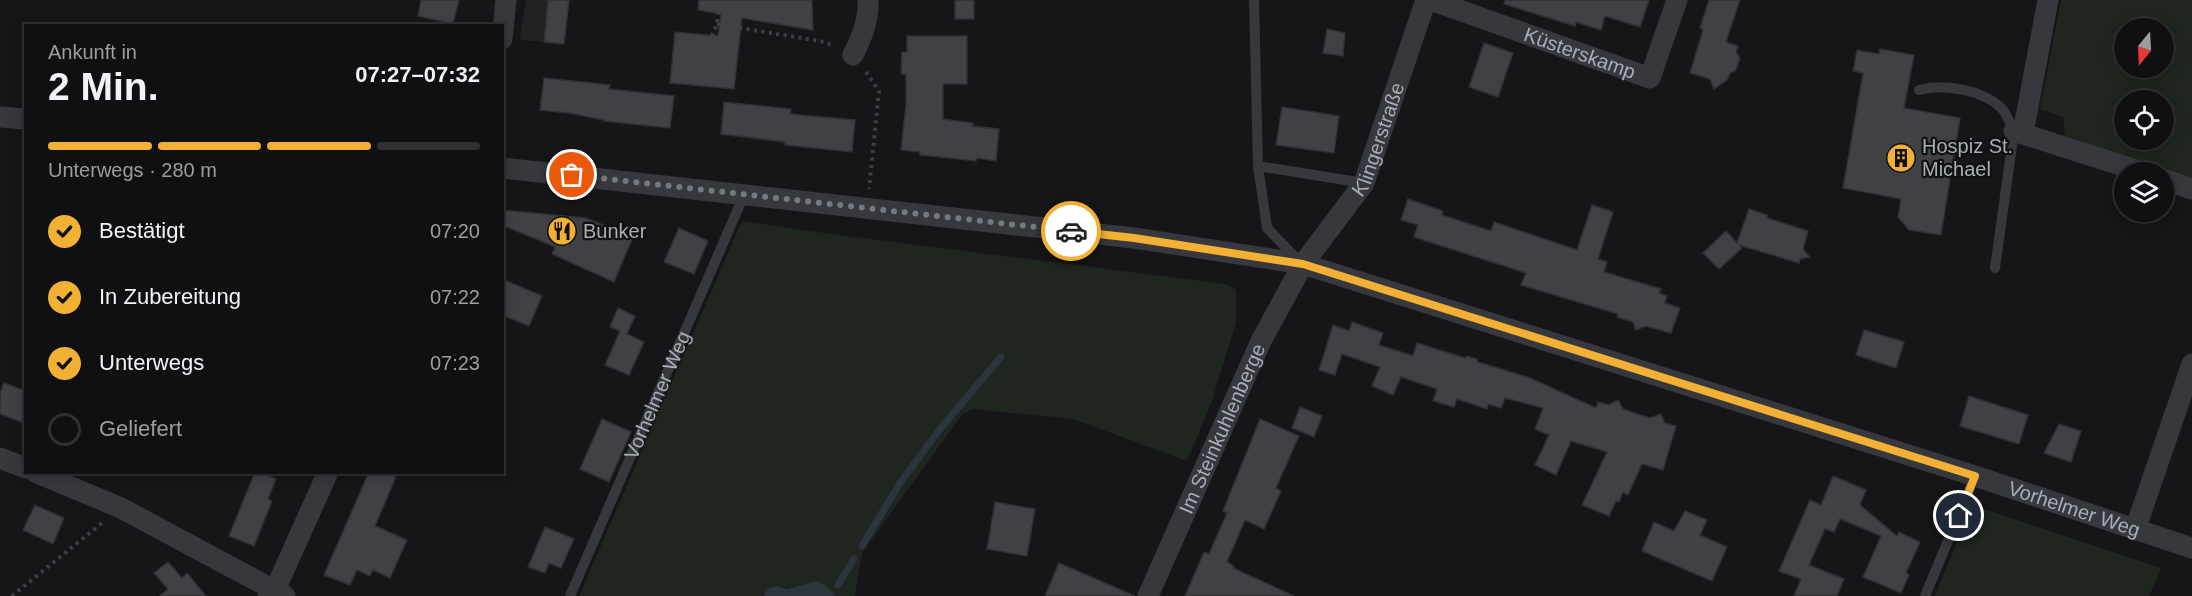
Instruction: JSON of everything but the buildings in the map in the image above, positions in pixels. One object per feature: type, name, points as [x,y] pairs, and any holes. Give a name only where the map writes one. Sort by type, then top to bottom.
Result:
[{"type":"street","points":[[504,24],[506,0]]},
{"type":"street","points":[[853,55],[864,32],[868,0]]},
{"type":"street","name":"Küsterskamp","points":[[1429,0],[1650,78],[1677,0]]},
{"type":"street","name":"Klingerstraße","points":[[1303,264],[1364,183],[1429,0]]},
{"type":"street","points":[[2048,0],[2018,132],[2114,163]]},
{"type":"street","points":[[0,117],[24,119]]},
{"type":"street","name":"Vorhelmer Weg","points":[[504,168],[1134,238],[1303,264],[1975,476],[2192,548]]},
{"type":"street","points":[[2174,183],[2192,189]]},
{"type":"street","name":"Im Steinkuhlenberge","points":[[1148,596],[1261,341],[1303,264]]},
{"type":"street","points":[[2135,530],[2192,364]]},
{"type":"street","points":[[0,458],[24,467]]},
{"type":"street","points":[[40,474],[121,508],[276,594],[327,474]]},
{"type":"lane","name":"Vorhelmer Weg","points":[[1254,0],[1258,166],[1267,228],[1303,264]]},
{"type":"lane","points":[[1920,90],[1931,87],[1964,91],[1987,98],[2003,111],[2018,132],[1995,268]]},
{"type":"lane","points":[[1258,166],[1364,183]]},
{"type":"lane","name":"Vorhelmer Weg","points":[[570,596],[744,195]]},
{"type":"lane","points":[[1925,596],[1975,476]]},
{"type":"path","points":[[709,43],[717,24],[719,0]]},
{"type":"path","points":[[717,24],[825,42],[853,55],[879,91],[867,207]]},
{"type":"path","points":[[12,596],[121,508]]},
{"type":"shaded area","points":[[526,0],[569,0],[564,44],[520,40]]},
{"type":"shaded area","points":[[2061,0],[2192,0],[2192,181],[2174,175],[2174,162],[2136,162],[2065,138],[2063,117],[2040,109]]},
{"type":"shaded area","points":[[742,221],[1226,284],[1236,290],[1236,323],[1211,404],[1187,461],[1073,419],[972,409],[961,416],[862,553],[855,596],[836,596],[814,585],[793,588],[777,586],[763,596],[579,596]]},
{"type":"shaded area","points":[[1972,505],[2161,568],[2149,596],[1935,596]]},
{"type":"shaded area","points":[[817,581],[828,587],[836,596],[763,596],[769,588],[777,586],[787,589]]},
{"type":"waterway","points":[[862,546],[900,483],[940,429],[1001,357]]},
{"type":"waterway","points":[[838,585],[854,559]]},
{"type":"way so far","points":[[572,175],[1071,231]]},
{"type":"place","name":"Hospiz St. Michael","points":[[1901,158]]},
{"type":"place","name":"Bunker","points":[[562,231]]},
{"type":"route","points":[[1071,231],[1134,238],[1303,264],[1975,476],[1959,516]]}]
